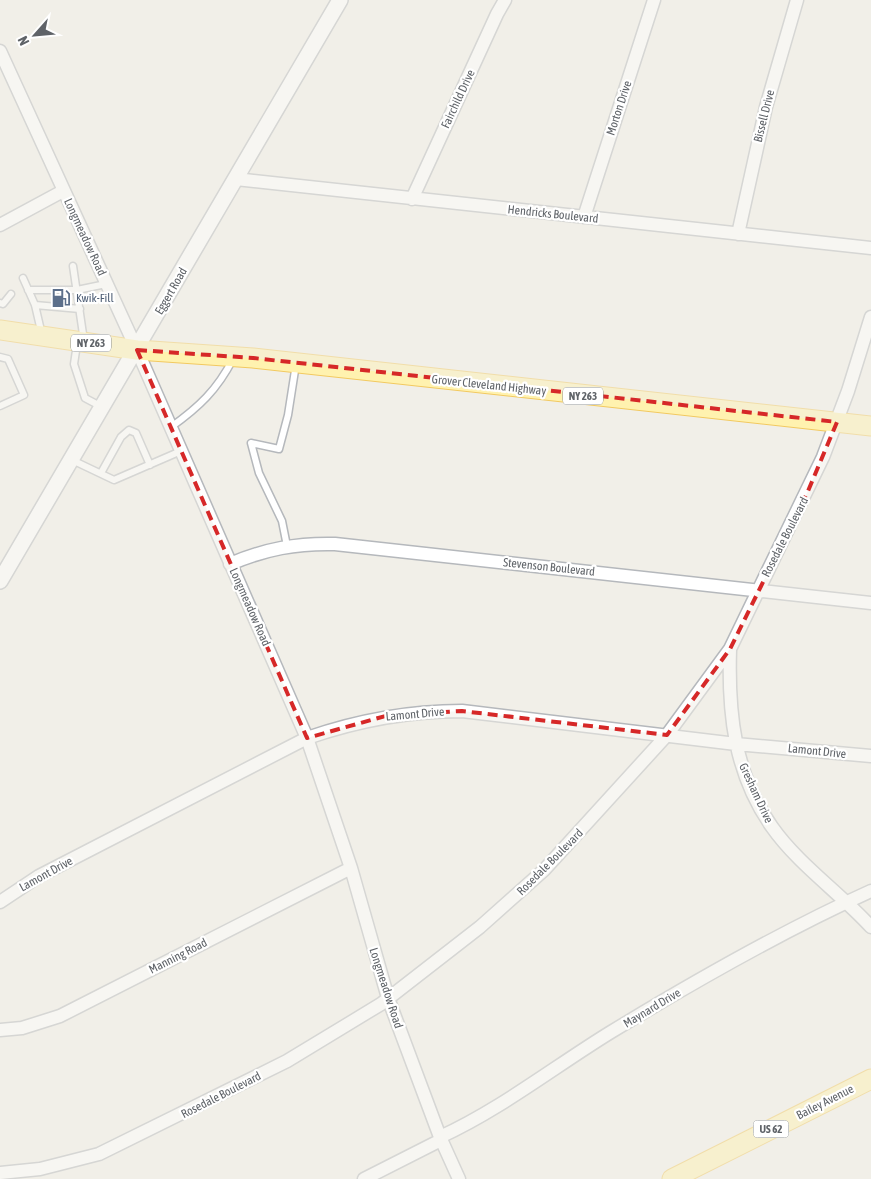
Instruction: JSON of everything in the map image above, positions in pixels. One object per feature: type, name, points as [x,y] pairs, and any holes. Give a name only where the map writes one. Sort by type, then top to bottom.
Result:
[{"type":"main road","name":"NY 263","points":[[0,330],[137,350]]},
{"type":"main road","name":"Grover Cleveland Highway","points":[[137,350],[296,363],[871,426]]},
{"type":"main road","name":"Bailey Avenue","points":[[672,1179],[871,1079]]},
{"type":"street","name":"Eggert Road","points":[[0,581],[137,350],[340,0]]},
{"type":"street","name":"Fairchild Drive","points":[[412,199],[496,14],[505,0]]},
{"type":"street","name":"Morton Drive","points":[[584,217],[654,0]]},
{"type":"street","name":"Bissell Drive","points":[[738,234],[766,107],[797,0]]},
{"type":"street","name":"Longmeadow Road","points":[[0,51],[137,350],[307,738],[351,868],[388,998],[441,1139],[459,1179]]},
{"type":"street","name":"Hendricks Boulevard","points":[[236,179],[871,248]]},
{"type":"street","points":[[0,225],[63,191]]},
{"type":"street","name":"Rosedale Boulevard","points":[[0,1173],[40,1169],[70,1163],[118,1146],[287,1061],[355,1021],[388,998],[480,927],[530,884],[564,850],[667,735],[730,649],[757,590],[800,508],[837,422],[871,317]]},
{"type":"street","name":"Stevenson Boulevard","points":[[230,564],[256,553],[287,546],[335,544],[871,604]]},
{"type":"street","name":"Gresham Drive","points":[[730,649],[730,716],[736,744],[749,784],[772,828],[871,927]]},
{"type":"street","name":"Lamont Drive","points":[[0,902],[39,876],[307,738],[365,720],[398,714],[444,711],[509,716],[736,744],[871,756]]},
{"type":"street","name":"Manning Road","points":[[0,1030],[31,1026],[60,1016],[351,868]]},
{"type":"street","name":"Maynard Drive","points":[[364,1179],[441,1139],[500,1105],[610,1033],[714,972],[871,891]]},
{"type":"lane","points":[[72,266],[80,309],[81,341],[74,364],[85,398],[103,408]]},
{"type":"lane","points":[[23,278],[35,305],[42,336]]},
{"type":"lane","points":[[28,290],[77,290],[106,284]]},
{"type":"lane","points":[[0,303],[3,304],[11,294]]},
{"type":"lane","points":[[35,305],[80,309]]},
{"type":"lane","points":[[0,357],[8,359],[24,395],[0,406]]},
{"type":"lane","points":[[171,427],[198,407],[222,380],[234,357]]},
{"type":"lane","points":[[287,546],[282,521],[259,472],[251,442],[279,449],[288,414],[296,363]]},
{"type":"lane","points":[[101,473],[121,437],[129,430],[136,433],[150,465]]},
{"type":"lane","points":[[72,460],[114,480],[181,451]]},
{"type":"highlighted area","points":[[137,350],[253,358],[837,422],[808,491],[730,649],[667,735],[462,711],[389,715],[307,738]]},
{"type":"place","name":"Kwik-Fill","points":[[61,298]]}]
